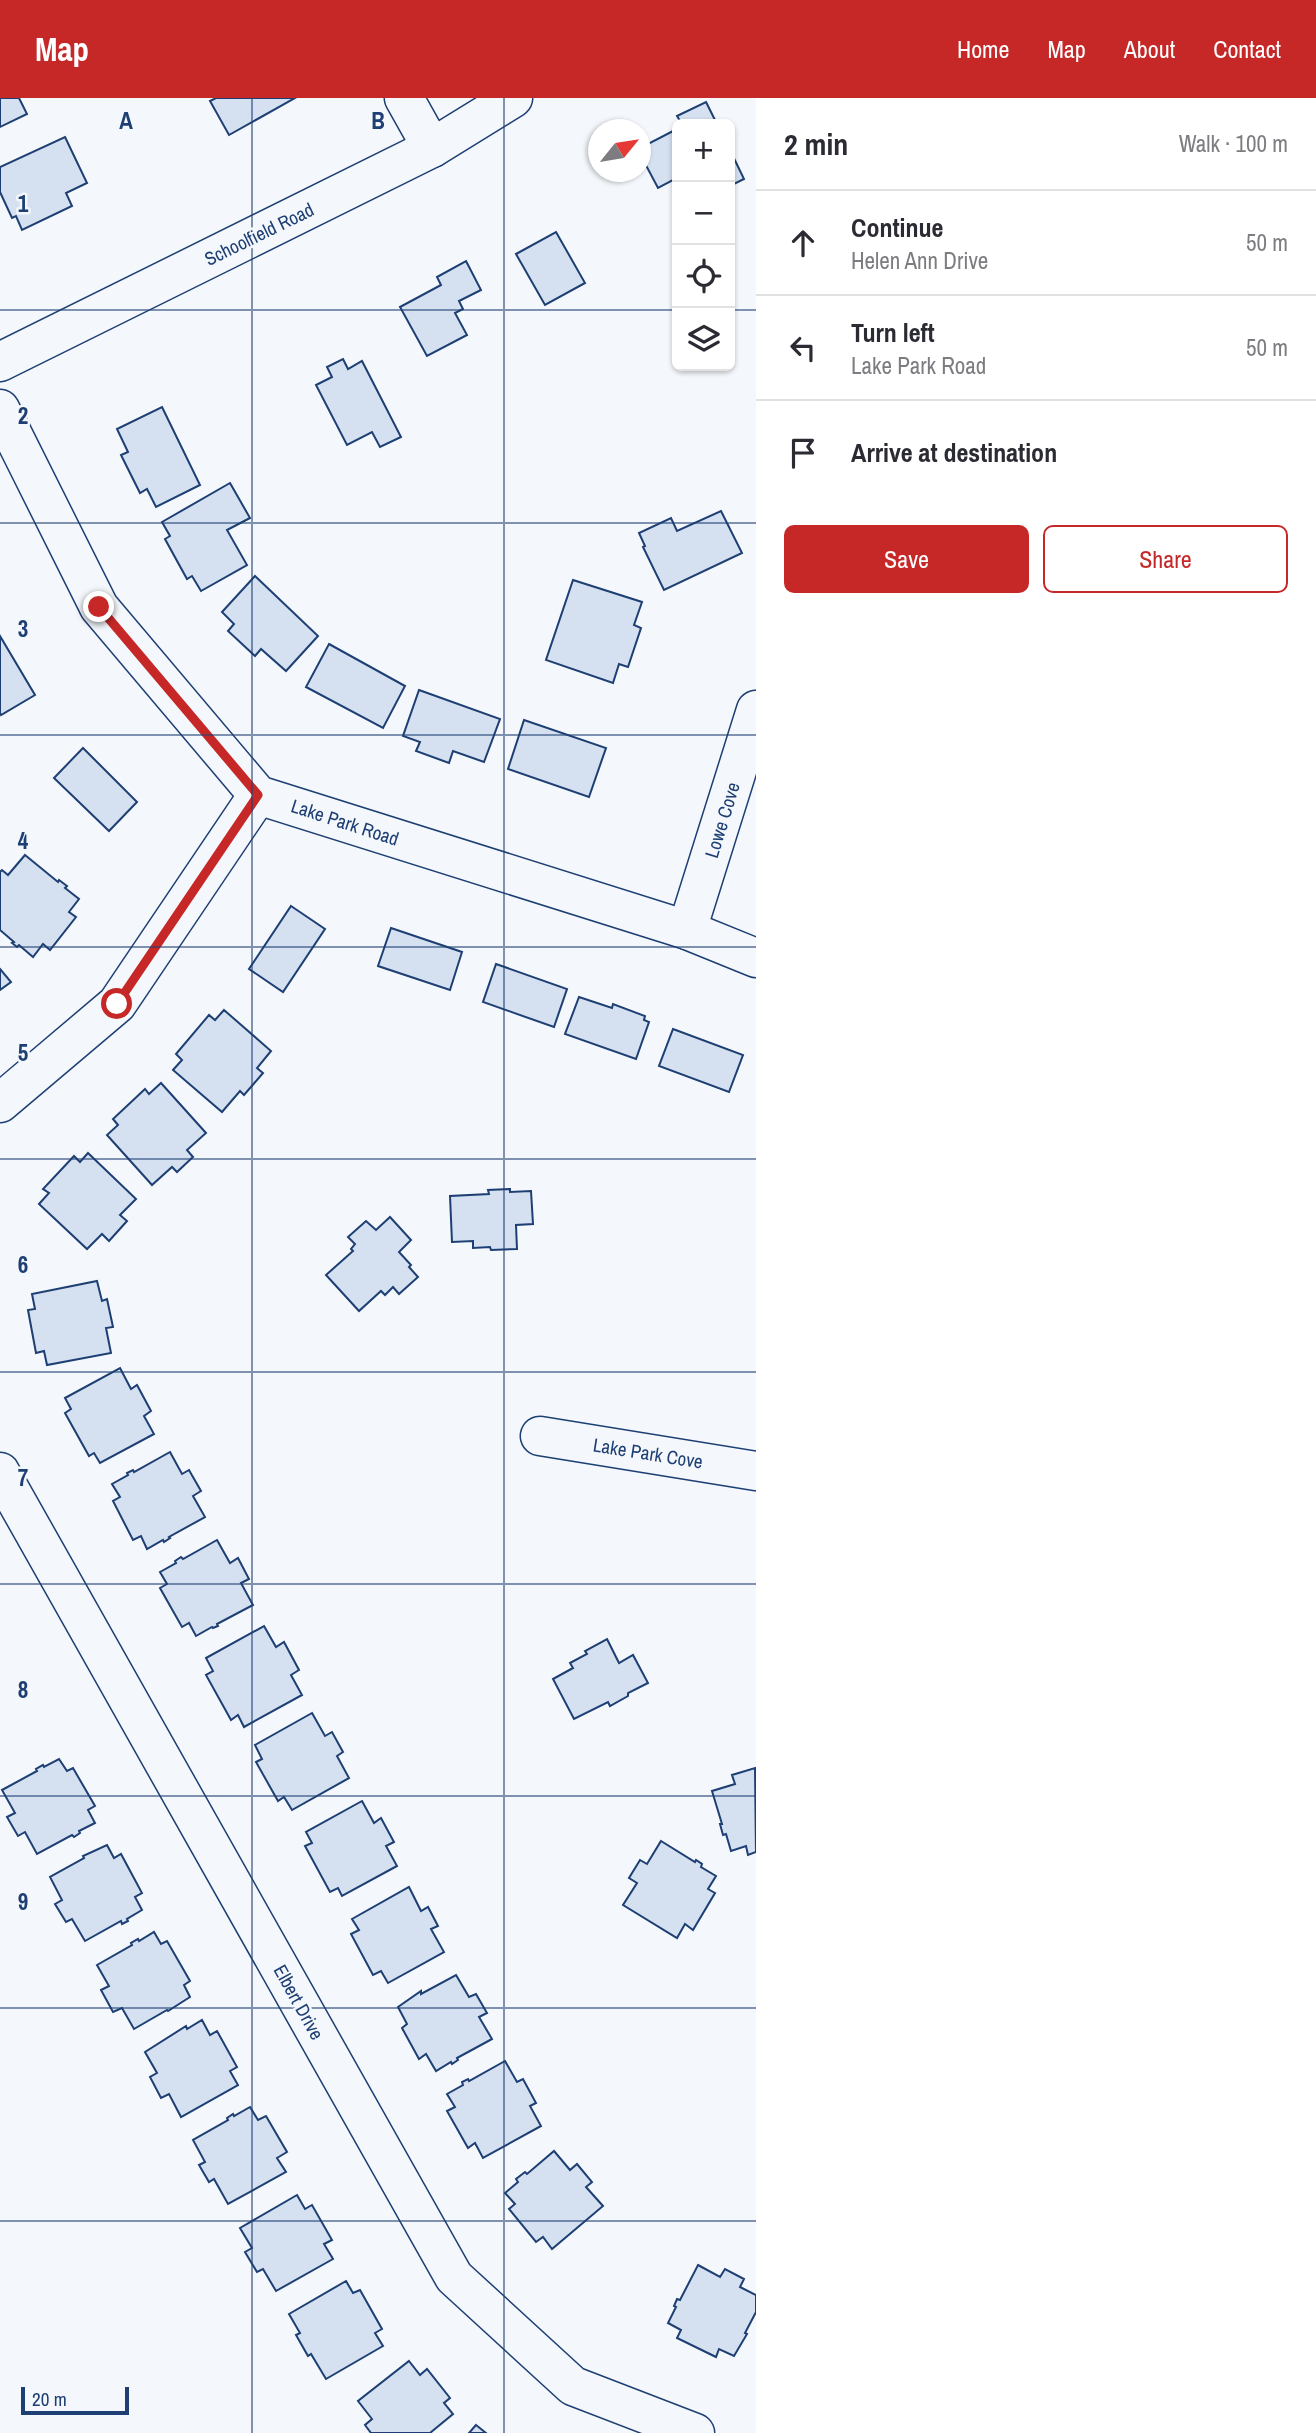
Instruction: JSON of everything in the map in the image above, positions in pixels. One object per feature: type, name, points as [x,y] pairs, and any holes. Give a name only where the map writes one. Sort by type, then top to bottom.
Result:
[{"type":"street","points":[[404,98],[432,148]]},
{"type":"street","name":"Schoolfield Road","points":[[0,362],[432,148],[513,98]]},
{"type":"street","points":[[0,409],[99,607],[258,795],[117,1004],[0,1103]]},
{"type":"street","name":"Lowe Cove","points":[[687,930],[756,710]]},
{"type":"street","name":"Lake Park Road","points":[[258,795],[687,930],[756,958]]},
{"type":"street","name":"Lake Park Cove","points":[[540,1436],[756,1471]]},
{"type":"street","name":"Elbert Drive","points":[[0,1472],[454,2277],[573,2386],[695,2433]]},
{"type":"building","points":[[0,98],[19,98],[27,114],[0,127]]},
{"type":"building","points":[[216,98],[295,98],[229,135],[210,101]]},
{"type":"building","points":[[706,102],[714,119],[679,119],[677,116]]},
{"type":"building","points":[[672,132],[672,181],[658,188],[651,175],[651,142]]},
{"type":"building","points":[[65,137],[87,183],[66,193],[72,206],[22,230],[16,216],[12,218],[0,192],[0,167]]},
{"type":"building","points":[[735,160],[744,179],[735,184]]},
{"type":"building","points":[[556,232],[585,283],[545,305],[516,254]]},
{"type":"building","points":[[466,261],[481,290],[459,301],[463,309],[455,313],[467,335],[427,356],[400,307],[441,285],[437,277]]},
{"type":"building","points":[[343,359],[348,369],[362,361],[401,437],[380,447],[372,432],[347,445],[316,385],[332,377],[327,367]]},
{"type":"building","points":[[162,407],[200,485],[156,507],[147,489],[140,493],[121,455],[128,452],[117,429]]},
{"type":"building","points":[[230,483],[250,518],[227,530],[247,565],[201,591],[192,576],[187,579],[165,539],[170,536],[162,522]]},
{"type":"building","points":[[721,511],[742,553],[664,590],[639,533],[671,518],[677,531]]},
{"type":"building","points":[[255,576],[318,636],[286,671],[261,649],[255,656],[228,631],[234,624],[222,612]]},
{"type":"building","points":[[573,580],[642,602],[634,625],[641,628],[628,667],[619,664],[613,683],[546,660]]},
{"type":"building","points":[[0,636],[35,695],[1,715],[0,713]]},
{"type":"building","points":[[329,644],[405,686],[383,728],[306,687]]},
{"type":"building","points":[[419,690],[500,719],[484,762],[453,751],[449,763],[416,751],[420,742],[403,736]]},
{"type":"building","points":[[524,720],[606,748],[589,797],[508,769]]},
{"type":"building","points":[[83,748],[137,802],[109,831],[54,778]]},
{"type":"building","points":[[25,855],[58,882],[59,880],[67,886],[65,888],[79,899],[69,912],[76,917],[50,950],[43,944],[33,957],[19,945],[17,947],[12,943],[14,942],[0,930],[0,872],[2,870],[8,875]]},
{"type":"building","points":[[291,906],[325,929],[283,992],[249,969]]},
{"type":"building","points":[[391,928],[462,952],[450,990],[378,966]]},
{"type":"building","points":[[496,964],[567,989],[554,1027],[483,1002]]},
{"type":"building","points":[[0,969],[11,982],[0,990]]},
{"type":"building","points":[[579,997],[612,1008],[613,1004],[645,1016],[644,1020],[649,1022],[636,1059],[565,1034]]},
{"type":"building","points":[[224,1010],[271,1051],[257,1068],[263,1073],[244,1095],[240,1091],[222,1112],[173,1070],[182,1060],[176,1054],[209,1015],[215,1020]]},
{"type":"building","points":[[673,1029],[743,1055],[729,1092],[659,1066]]},
{"type":"building","points":[[161,1083],[206,1133],[187,1150],[193,1157],[177,1172],[172,1167],[152,1185],[107,1135],[118,1125],[113,1119],[145,1089],[149,1094]]},
{"type":"building","points":[[88,1153],[136,1199],[120,1215],[127,1221],[109,1241],[102,1234],[87,1249],[39,1204],[49,1193],[43,1189],[74,1156],[80,1162]]},
{"type":"building","points":[[510,1189],[510,1192],[531,1191],[533,1224],[516,1225],[517,1249],[491,1250],[490,1247],[473,1248],[473,1241],[452,1242],[450,1196],[489,1194],[488,1190]]},
{"type":"building","points":[[390,1217],[411,1240],[399,1252],[418,1277],[399,1294],[393,1287],[385,1295],[381,1291],[359,1311],[326,1275],[353,1251],[351,1249],[355,1244],[348,1237],[366,1221],[376,1230]]},
{"type":"building","points":[[97,1281],[102,1301],[107,1299],[113,1327],[106,1328],[111,1353],[47,1365],[44,1351],[36,1353],[28,1310],[35,1309],[32,1294]]},
{"type":"building","points":[[120,1368],[131,1389],[137,1385],[151,1411],[144,1416],[154,1434],[100,1463],[94,1453],[89,1456],[65,1413],[71,1409],[65,1398]]},
{"type":"building","points":[[170,1452],[182,1474],[189,1470],[201,1491],[193,1496],[205,1517],[147,1549],[141,1536],[133,1540],[113,1501],[120,1497],[112,1484],[128,1475],[127,1473],[133,1470],[134,1472]]},
{"type":"building","points":[[217,1540],[230,1563],[238,1558],[249,1579],[241,1583],[253,1605],[196,1636],[189,1623],[182,1627],[160,1588],[167,1584],[160,1572],[181,1557],[183,1559]]},
{"type":"building","points":[[264,1626],[276,1647],[284,1642],[299,1670],[291,1675],[302,1695],[244,1727],[238,1715],[231,1720],[206,1675],[213,1671],[206,1658]]},
{"type":"building","points":[[607,1639],[619,1663],[633,1655],[648,1683],[610,1706],[608,1702],[574,1719],[553,1679],[573,1668],[570,1663],[587,1654],[585,1651]]},
{"type":"building","points":[[312,1713],[325,1736],[332,1732],[343,1752],[337,1756],[349,1778],[292,1810],[284,1797],[278,1801],[256,1762],[262,1759],[255,1745]]},
{"type":"building","points":[[59,1759],[67,1771],[73,1768],[95,1806],[88,1810],[95,1823],[79,1831],[74,1837],[72,1835],[37,1854],[25,1832],[18,1836],[7,1817],[15,1813],[2,1790],[43,1765],[44,1767]]},
{"type":"building","points":[[755,1768],[756,1852],[748,1855],[746,1846],[731,1851],[726,1834],[723,1835],[712,1791],[735,1784],[732,1775]]},
{"type":"building","points":[[362,1801],[374,1823],[381,1818],[394,1842],[386,1846],[397,1866],[342,1896],[338,1888],[330,1892],[305,1846],[312,1843],[306,1832]]},
{"type":"building","points":[[661,1841],[695,1862],[696,1860],[702,1864],[701,1867],[716,1876],[708,1889],[715,1893],[693,1930],[685,1924],[677,1938],[623,1905],[637,1883],[629,1878],[640,1860],[647,1864]]},
{"type":"building","points":[[107,1845],[114,1858],[121,1854],[142,1893],[135,1897],[142,1910],[127,1919],[128,1921],[122,1924],[121,1921],[85,1941],[72,1919],[66,1922],[55,1904],[62,1900],[50,1877],[84,1858],[83,1856]]},
{"type":"building","points":[[409,1887],[421,1911],[428,1907],[438,1926],[431,1929],[444,1952],[388,1983],[381,1971],[373,1975],[351,1934],[359,1930],[352,1919]]},
{"type":"building","points":[[154,1932],[161,1944],[167,1941],[190,1981],[184,1985],[190,1997],[134,2029],[122,2008],[113,2012],[101,1990],[109,1986],[97,1965]]},
{"type":"building","points":[[456,1975],[469,1997],[476,1994],[487,2013],[479,2017],[492,2039],[436,2071],[426,2054],[419,2059],[402,2028],[407,2024],[398,2007],[421,1991],[421,1994]]},
{"type":"building","points":[[202,2020],[210,2035],[217,2031],[237,2067],[230,2071],[238,2085],[181,2117],[169,2094],[161,2098],[150,2077],[157,2073],[145,2052],[186,2026],[187,2029]]},
{"type":"building","points":[[505,2061],[517,2082],[523,2079],[536,2103],[530,2106],[541,2126],[483,2158],[475,2143],[468,2148],[447,2111],[455,2107],[447,2094],[463,2085],[462,2082],[468,2079],[469,2081]]},
{"type":"building","points":[[250,2107],[258,2120],[266,2116],[287,2152],[277,2158],[286,2172],[228,2204],[214,2179],[209,2182],[199,2165],[205,2162],[193,2140],[228,2120],[233,2114],[234,2116]]},
{"type":"building","points":[[554,2151],[570,2170],[577,2164],[592,2182],[586,2187],[603,2206],[552,2249],[543,2237],[536,2242],[509,2209],[515,2204],[505,2193],[518,2182],[516,2179],[525,2172],[527,2174]]},
{"type":"building","points":[[297,2195],[305,2209],[312,2205],[332,2240],[324,2244],[333,2259],[276,2291],[263,2269],[257,2272],[245,2252],[252,2248],[240,2228]]},
{"type":"building","points":[[698,2265],[720,2277],[725,2269],[744,2279],[740,2287],[756,2295],[756,2312],[734,2356],[719,2349],[716,2357],[677,2338],[681,2330],[668,2323],[677,2299],[680,2300]]},
{"type":"building","points":[[346,2281],[353,2293],[360,2290],[382,2329],[375,2333],[383,2346],[326,2379],[296,2335],[300,2333],[289,2314]]},
{"type":"building","points":[[409,2361],[420,2375],[427,2369],[450,2398],[444,2403],[453,2414],[430,2433],[371,2433],[365,2425],[372,2419],[358,2401]]},
{"type":"building","points":[[476,2425],[486,2433],[469,2433]]},
{"type":"route","points":[[99,607],[258,795],[117,1004]]}]
